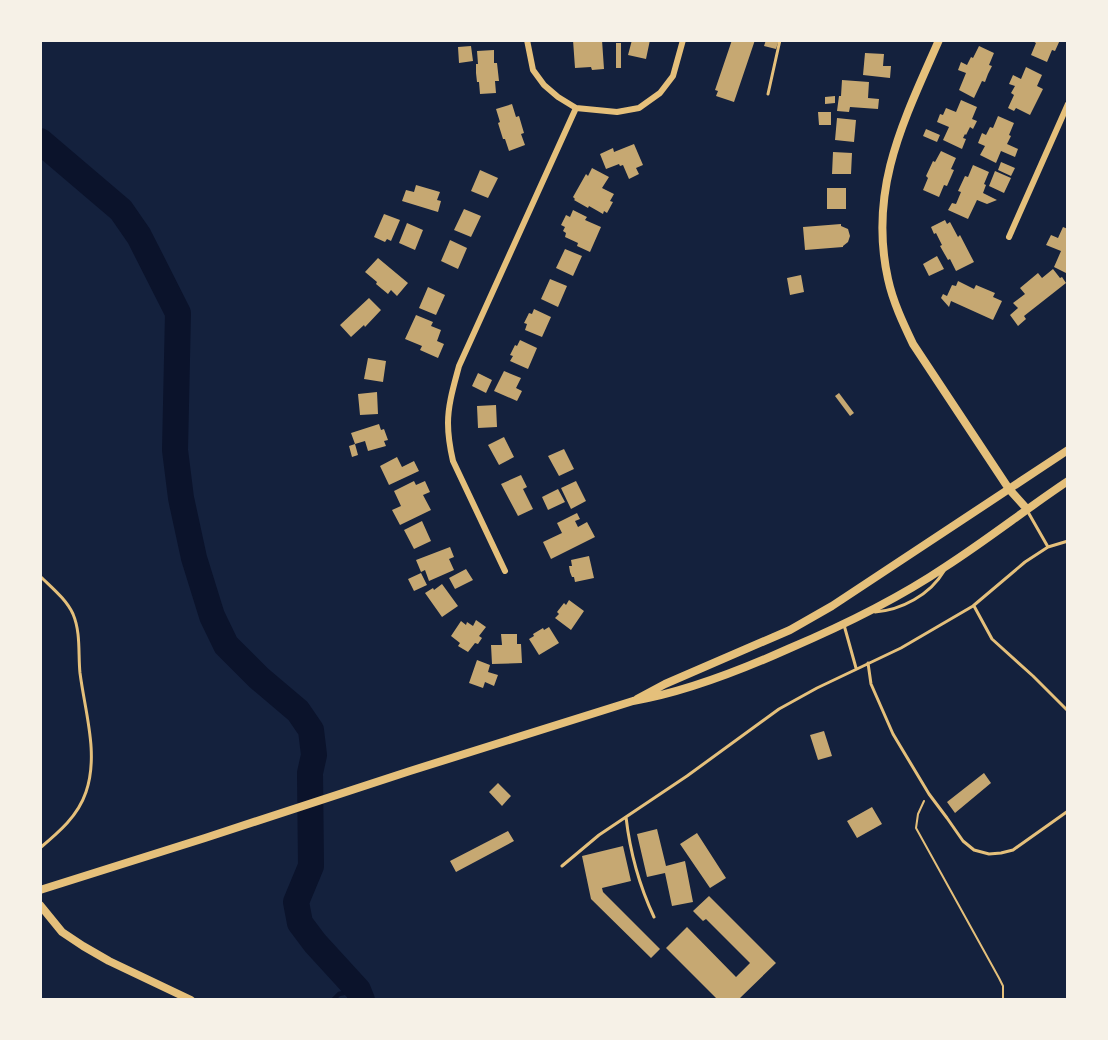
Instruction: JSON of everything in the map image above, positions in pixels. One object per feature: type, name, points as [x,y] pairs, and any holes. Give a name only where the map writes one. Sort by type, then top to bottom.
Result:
[{"type":"street","points":[[527,40],[533,69],[544,85],[558,97],[576,108],[617,112],[639,108],[660,93],[672,76],[683,40]]},
{"type":"street","points":[[939,40],[901,129],[887,179],[882,215],[888,280],[913,344],[1009,489],[1026,508]]},
{"type":"street","points":[[1009,237],[1068,104]]},
{"type":"street","points":[[505,571],[453,461],[448,422],[450,399],[459,366],[576,108]]},
{"type":"street","points":[[633,701],[649,691],[790,630],[832,606],[1068,450]]},
{"type":"street","points":[[40,890],[410,771],[747,667],[844,625],[921,583],[1068,481]]},
{"type":"street","points":[[40,905],[62,932],[83,946],[109,961],[191,999]]},
{"type":"lane","points":[[768,94],[780,40]]},
{"type":"lane","points":[[1026,508],[1048,547]]},
{"type":"lane","points":[[562,867],[599,835],[687,776],[779,709],[856,668],[901,648],[973,606],[1025,562],[1048,547],[1068,541]]},
{"type":"lane","points":[[40,576],[62,598],[72,612],[78,627],[80,671],[91,757],[90,775],[82,803],[74,816],[40,848]]},
{"type":"lane","points":[[973,606],[992,639],[1034,676],[1068,711]]},
{"type":"lane","points":[[844,625],[856,668]]},
{"type":"lane","points":[[868,663],[871,684],[893,734],[929,794],[963,841],[974,850],[989,854],[1001,854],[1013,850],[1068,811]]},
{"type":"lane","points":[[626,817],[636,870],[643,894],[654,918]]},
{"type":"path","points":[[929,794],[918,814],[916,828],[999,978],[1003,986],[1003,999]]},
{"type":"building","points":[[573,40],[602,40],[604,69],[575,68]]},
{"type":"building","points":[[632,40],[650,40],[646,59],[628,55]]},
{"type":"building","points":[[732,40],[755,40],[734,102],[716,96],[718,91],[715,90]]},
{"type":"building","points":[[766,40],[779,40],[776,49],[764,46]]},
{"type":"building","points":[[1031,40],[1060,40],[1055,51],[1052,50],[1047,62],[1031,55],[1036,43]]},
{"type":"building","points":[[616,43],[621,43],[621,68],[616,68]]},
{"type":"building","points":[[471,46],[473,61],[459,63],[458,47]]},
{"type":"building","points":[[979,46],[994,53],[989,65],[992,66],[985,82],[982,81],[974,98],[959,90],[966,73],[958,70],[961,62],[967,65]]},
{"type":"building","points":[[494,50],[494,63],[497,63],[499,81],[495,81],[496,93],[480,94],[476,73],[477,51]]},
{"type":"building","points":[[865,53],[884,54],[883,66],[891,66],[890,78],[863,75]]},
{"type":"building","points":[[1026,67],[1042,75],[1037,86],[1043,89],[1030,115],[1016,108],[1014,111],[1008,108],[1015,86],[1009,84],[1013,75],[1021,79]]},
{"type":"building","points":[[842,80],[869,82],[868,98],[879,99],[878,109],[850,107],[849,112],[837,111]]},
{"type":"building","points":[[835,96],[835,103],[825,104],[825,97]]},
{"type":"building","points":[[961,100],[977,107],[972,119],[977,121],[973,129],[970,127],[965,134],[963,138],[966,139],[962,149],[943,140],[949,127],[937,122],[940,114],[943,115],[946,108],[956,112]]},
{"type":"building","points":[[512,104],[516,117],[519,116],[525,145],[509,151],[498,123],[500,122],[496,109]]},
{"type":"building","points":[[818,112],[831,112],[831,125],[819,125]]},
{"type":"building","points":[[998,116],[1014,123],[1007,144],[1018,149],[1015,157],[1001,151],[996,163],[980,155],[985,146],[978,143],[982,133],[986,135],[990,127],[993,128]]},
{"type":"building","points":[[837,118],[856,120],[854,142],[835,140]]},
{"type":"building","points":[[926,129],[940,135],[937,142],[923,136]]},
{"type":"building","points":[[634,144],[643,165],[636,168],[639,174],[629,179],[623,165],[619,164],[606,169],[600,154],[613,148],[614,152]]},
{"type":"building","points":[[941,151],[956,158],[951,169],[954,170],[939,197],[923,190],[928,178],[926,176]]},
{"type":"building","points":[[833,152],[852,153],[851,174],[832,174]]},
{"type":"building","points":[[1001,162],[1015,168],[1011,176],[998,170]]},
{"type":"building","points":[[973,165],[989,172],[983,193],[997,200],[987,204],[977,200],[968,219],[948,210],[952,203],[956,204],[961,192],[958,191]]},
{"type":"building","points":[[592,168],[609,177],[602,188],[614,194],[610,201],[613,202],[607,213],[604,211],[603,214],[589,206],[588,208],[574,200],[573,197]]},
{"type":"building","points":[[480,170],[498,178],[488,198],[471,191]]},
{"type":"building","points":[[995,171],[1011,178],[1004,193],[989,186]]},
{"type":"building","points":[[416,185],[440,192],[437,200],[441,201],[438,212],[402,201],[406,190],[414,192]]},
{"type":"building","points":[[827,188],[846,188],[846,209],[827,209]]},
{"type":"building","points":[[464,209],[481,216],[471,237],[454,230]]},
{"type":"building","points":[[573,210],[587,217],[585,220],[601,227],[590,252],[565,237],[566,233],[563,231],[565,227],[561,225],[566,215],[570,217]]},
{"type":"building","points":[[384,214],[400,220],[391,241],[387,239],[385,242],[374,237]]},
{"type":"building","points":[[945,220],[947,224],[950,222],[958,237],[960,235],[974,262],[956,271],[931,227]]},
{"type":"building","points":[[407,223],[423,230],[415,250],[399,243]]},
{"type":"building","points":[[841,224],[848,229],[850,236],[843,247],[805,250],[803,227]]},
{"type":"building","points":[[1063,227],[1068,229],[1068,274],[1054,267],[1061,251],[1046,245],[1051,235],[1058,238]]},
{"type":"building","points":[[450,240],[467,248],[458,269],[441,261]]},
{"type":"building","points":[[565,249],[582,256],[573,276],[556,268]]},
{"type":"building","points":[[937,256],[944,269],[929,276],[923,264]]},
{"type":"building","points":[[378,258],[408,283],[397,296],[391,290],[388,294],[365,272]]},
{"type":"building","points":[[1053,269],[1066,283],[1024,316],[1026,319],[1018,326],[1010,315],[1018,308],[1013,303],[1025,294],[1020,288],[1038,273],[1042,278]]},
{"type":"building","points":[[801,275],[804,292],[790,295],[787,278]]},
{"type":"building","points":[[550,279],[567,286],[558,307],[541,299]]},
{"type":"building","points":[[958,281],[974,289],[976,285],[995,293],[993,297],[1002,301],[993,320],[951,301],[949,307],[941,298],[943,294],[947,296],[952,285],[956,286]]},
{"type":"building","points":[[428,287],[445,295],[436,315],[419,308]]},
{"type":"building","points":[[369,298],[381,310],[365,327],[364,325],[351,337],[340,325]]},
{"type":"building","points":[[534,309],[551,317],[542,337],[525,330],[527,324],[524,323]]},
{"type":"building","points":[[416,315],[433,322],[431,326],[441,330],[437,341],[444,344],[438,358],[420,350],[422,346],[405,339]]},
{"type":"building","points":[[520,340],[537,348],[528,369],[510,361],[513,356],[510,355]]},
{"type":"building","points":[[368,358],[386,361],[383,382],[364,379]]},
{"type":"building","points":[[504,371],[521,378],[516,388],[522,391],[517,401],[494,391]]},
{"type":"building","points":[[478,373],[492,380],[486,393],[472,386]]},
{"type":"building","points":[[377,392],[378,414],[360,415],[358,394]]},
{"type":"building","points":[[839,393],[854,413],[850,416],[835,396]]},
{"type":"building","points":[[496,405],[497,427],[478,428],[477,406]]},
{"type":"building","points":[[379,424],[381,430],[384,429],[388,440],[384,441],[386,446],[368,451],[365,441],[355,444],[351,433]]},
{"type":"building","points":[[504,437],[514,457],[499,465],[488,445]]},
{"type":"building","points":[[355,444],[358,455],[352,457],[349,446]]},
{"type":"building","points":[[564,449],[574,469],[559,476],[548,456]]},
{"type":"building","points":[[397,457],[402,467],[414,461],[419,471],[389,485],[380,466]]},
{"type":"building","points":[[521,475],[527,487],[523,489],[533,509],[518,516],[501,484]]},
{"type":"building","points":[[414,481],[416,485],[425,481],[430,492],[423,495],[431,510],[400,525],[392,510],[401,506],[394,491]]},
{"type":"building","points":[[576,481],[586,501],[571,509],[561,488]]},
{"type":"building","points":[[558,489],[565,502],[548,510],[542,497]]},
{"type":"building","points":[[577,513],[580,519],[575,521],[578,527],[587,522],[595,537],[551,559],[543,542],[562,533],[557,523]]},
{"type":"building","points":[[422,521],[431,541],[414,549],[404,530]]},
{"type":"building","points":[[450,547],[454,557],[449,559],[454,570],[429,581],[425,570],[421,572],[416,560]]},
{"type":"building","points":[[589,556],[594,578],[575,582],[570,572],[571,560]]},
{"type":"building","points":[[466,569],[473,580],[455,589],[449,578]]},
{"type":"building","points":[[421,573],[427,585],[414,591],[408,579]]},
{"type":"building","points":[[442,584],[458,606],[442,617],[425,593]]},
{"type":"building","points":[[569,600],[584,611],[571,630],[555,618],[564,603],[566,605]]},
{"type":"building","points":[[476,620],[486,627],[479,636],[482,638],[478,644],[475,643],[468,652],[458,646],[460,643],[451,636],[461,621],[473,626]]},
{"type":"building","points":[[549,627],[559,643],[539,655],[529,639],[543,628],[544,630]]},
{"type":"building","points":[[501,634],[517,634],[517,644],[521,644],[522,663],[492,664],[491,645],[502,645]]},
{"type":"building","points":[[477,660],[490,665],[488,672],[498,675],[494,686],[485,682],[483,688],[469,683]]},
{"type":"building","points":[[824,731],[832,756],[818,760],[810,735]]},
{"type":"building","points":[[984,773],[991,783],[955,813],[947,802]]},
{"type":"building","points":[[498,783],[511,796],[502,806],[489,792]]},
{"type":"building","points":[[872,807],[882,824],[857,838],[847,821]]},
{"type":"building","points":[[657,829],[666,866],[685,861],[693,902],[672,906],[665,873],[647,877],[637,834]]},
{"type":"building","points":[[508,831],[514,841],[456,872],[450,861]]},
{"type":"building","points":[[697,833],[726,878],[710,888],[680,844]]},
{"type":"building","points":[[623,846],[631,881],[602,888],[603,892],[660,949],[651,958],[591,899],[582,856]]},
{"type":"building","points":[[709,896],[776,963],[739,999],[717,999],[666,948],[687,927],[736,977],[750,963],[706,919],[703,921],[693,911]]},
{"type":"waterway","points":[[40,141],[121,210],[139,236],[178,313],[175,450],[181,498],[194,558],[212,616],[226,645],[259,678],[298,711],[311,730],[314,755],[310,773],[311,866],[296,902],[300,923],[358,990],[362,1000]]},
{"type":"waterway","points":[[333,1000],[339,994],[358,990]]}]
